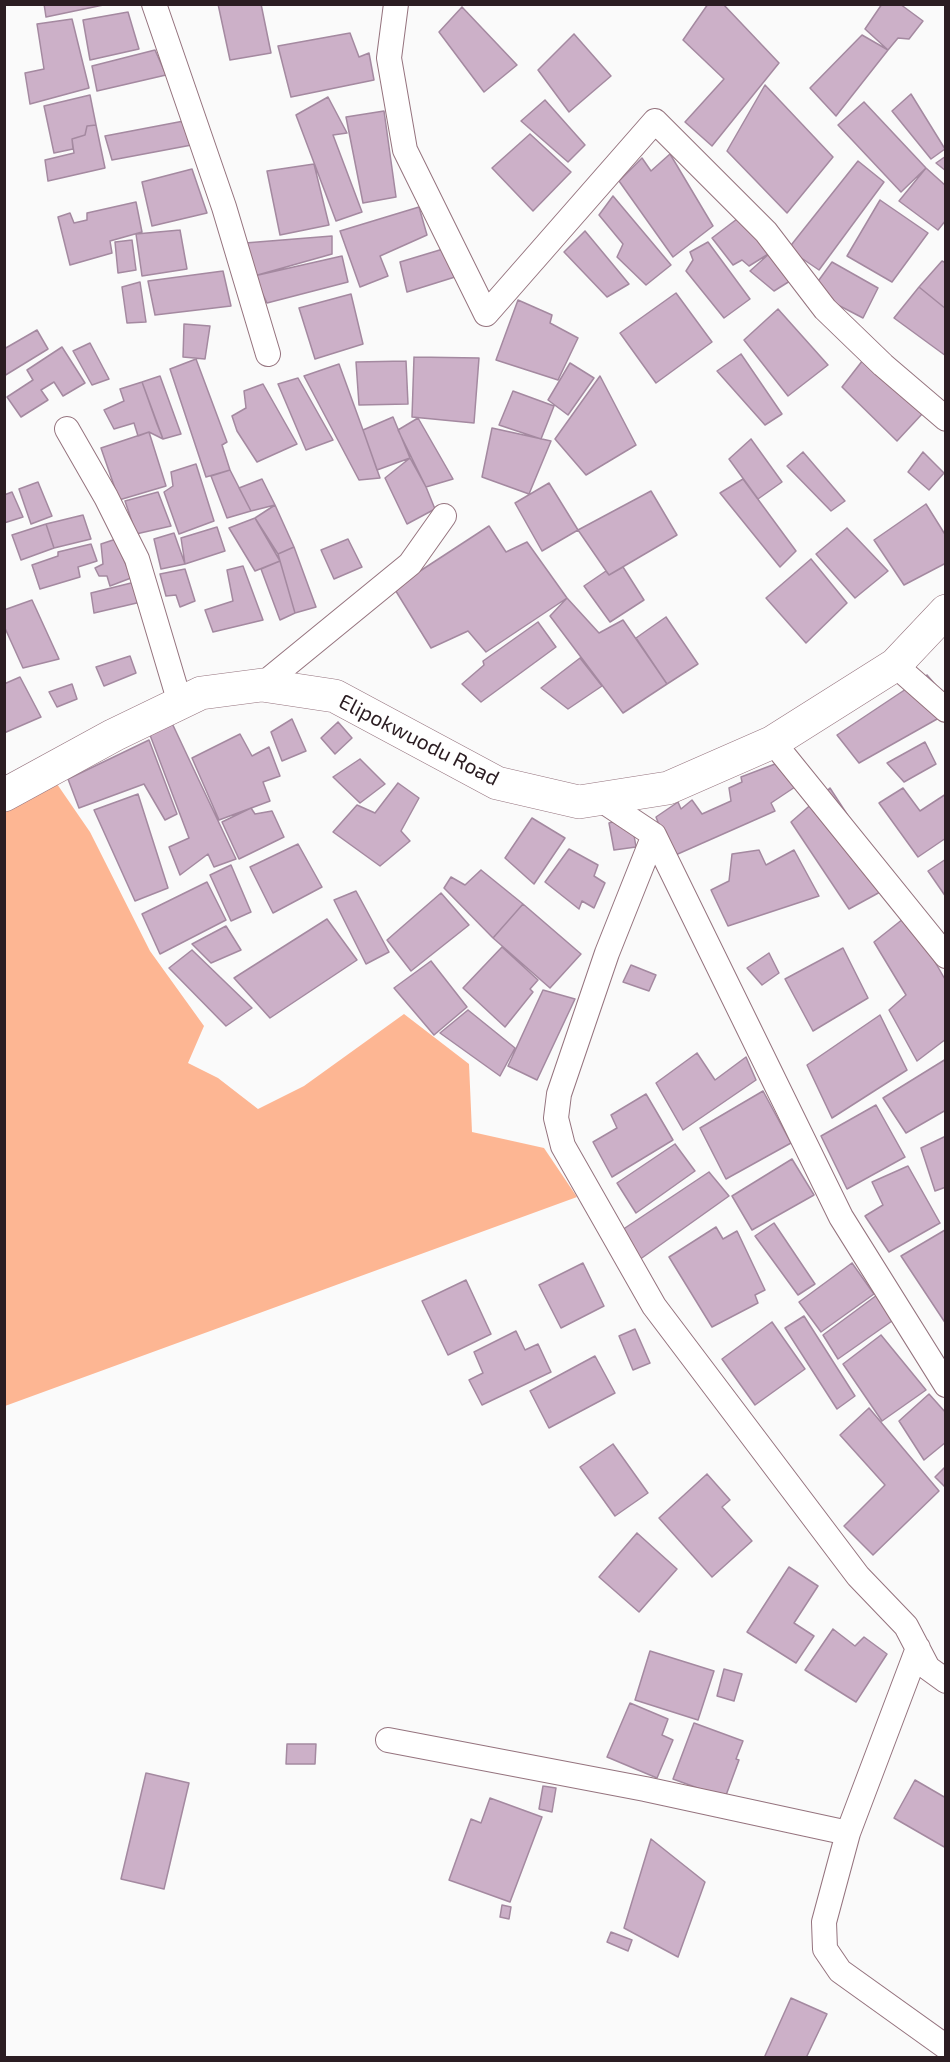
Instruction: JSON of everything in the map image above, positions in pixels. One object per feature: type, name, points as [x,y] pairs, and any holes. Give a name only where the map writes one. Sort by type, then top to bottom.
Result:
[{"type":"street","points":[[154,4],[224,207],[268,354]]},
{"type":"street","points":[[396,4],[389,58],[405,150],[486,314],[655,121],[766,232],[825,309],[883,365],[945,419]]},
{"type":"street","points":[[67,429],[106,497],[137,559],[180,703]]},
{"type":"street","points":[[262,686],[410,564],[444,516]]},
{"type":"street","name":"Elipokwuodu Road","points":[[4,795],[114,735],[201,693],[262,686],[335,696],[497,783],[579,802],[668,788],[773,742],[895,665],[945,611]]},
{"type":"street","points":[[895,665],[945,710]]},
{"type":"street","points":[[773,742],[945,956]]},
{"type":"street","points":[[600,799],[654,835],[841,1218],[945,1385]]},
{"type":"street","points":[[654,835],[607,953],[559,1094],[556,1118],[563,1146],[654,1306],[858,1576],[906,1626],[928,1668],[945,1681]]},
{"type":"street","points":[[918,1648],[848,1833],[824,1922],[825,1949],[840,1971],[945,2047]]},
{"type":"street","points":[[388,1740],[645,1789],[848,1833]]},
{"type":"shaded area","points":[[57,784],[90,832],[150,951],[204,1026],[188,1063],[218,1078],[258,1109],[304,1086],[404,1014],[469,1064],[472,1132],[544,1148],[577,1197],[5,1406],[5,811]]},
{"type":"building","points":[[44,4],[108,4],[46,17]]},
{"type":"building","points":[[218,4],[261,4],[271,53],[230,60]]},
{"type":"building","points":[[708,4],[723,4],[779,63],[712,146],[685,122],[724,79],[683,40]]},
{"type":"building","points":[[882,4],[900,4],[923,21],[909,39],[898,38],[888,50],[865,29]]},
{"type":"building","points":[[462,7],[517,65],[484,92],[439,32]]},
{"type":"building","points":[[128,12],[139,49],[90,60],[83,20]]},
{"type":"building","points":[[72,19],[89,88],[30,104],[25,73],[44,69],[37,24]]},
{"type":"building","points":[[350,33],[359,57],[369,53],[374,80],[291,97],[278,46]]},
{"type":"building","points":[[574,34],[611,76],[569,112],[538,70]]},
{"type":"building","points":[[862,35],[888,50],[836,116],[810,88]]},
{"type":"building","points":[[155,50],[166,75],[97,91],[92,66]]},
{"type":"building","points":[[765,85],[833,157],[787,213],[727,151]]},
{"type":"building","points":[[911,94],[945,149],[931,159],[892,111]]},
{"type":"building","points":[[90,95],[96,125],[87,126],[85,135],[72,139],[73,149],[54,153],[44,106]]},
{"type":"building","points":[[328,97],[347,133],[333,135],[362,212],[336,221],[296,115]]},
{"type":"building","points":[[545,100],[585,145],[568,162],[521,121]]},
{"type":"building","points":[[864,102],[926,168],[901,192],[838,125]]},
{"type":"building","points":[[384,111],[396,197],[363,203],[346,117]]},
{"type":"building","points":[[189,120],[197,144],[112,160],[105,136]]},
{"type":"building","points":[[96,125],[105,168],[48,181],[45,160],[74,153],[72,139],[85,135],[87,126]]},
{"type":"building","points":[[530,134],[571,172],[533,211],[492,168]]},
{"type":"building","points":[[670,154],[713,226],[673,257],[619,181],[642,158],[651,171]]},
{"type":"building","points":[[946,156],[946,171],[936,163]]},
{"type":"building","points":[[858,161],[884,182],[819,270],[788,249]]},
{"type":"building","points":[[314,164],[329,225],[280,235],[267,171]]},
{"type":"building","points":[[926,168],[946,186],[946,220],[938,230],[899,201]]},
{"type":"building","points":[[192,169],[207,213],[152,226],[142,182]]},
{"type":"building","points":[[613,196],[671,265],[646,285],[617,257],[623,244],[599,215]]},
{"type":"building","points":[[880,200],[928,233],[892,282],[847,256]]},
{"type":"building","points":[[136,202],[142,232],[110,241],[112,253],[70,265],[58,217],[70,213],[74,223],[87,220],[87,213]]},
{"type":"building","points":[[419,207],[427,235],[380,256],[388,276],[360,287],[340,231]]},
{"type":"building","points":[[741,216],[770,253],[749,266],[742,260],[733,265],[712,238]]},
{"type":"building","points":[[180,230],[187,269],[142,276],[136,234]]},
{"type":"building","points":[[585,231],[629,284],[607,297],[564,252]]},
{"type":"building","points":[[332,236],[332,254],[254,276],[245,243]]},
{"type":"building","points":[[132,240],[136,270],[118,273],[115,242]]},
{"type":"building","points":[[708,242],[750,299],[724,318],[686,271],[693,260],[690,252]]},
{"type":"building","points":[[443,249],[455,277],[407,292],[400,262]]},
{"type":"building","points":[[770,253],[790,281],[774,291],[750,271]]},
{"type":"building","points":[[342,256],[348,282],[267,303],[254,276]]},
{"type":"building","points":[[942,261],[946,263],[946,309],[919,287]]},
{"type":"building","points":[[832,262],[878,288],[863,318],[811,291]]},
{"type":"building","points":[[223,271],[231,306],[155,315],[148,281]]},
{"type":"building","points":[[140,282],[146,322],[127,323],[122,287]]},
{"type":"building","points":[[919,287],[946,309],[946,356],[894,318]]},
{"type":"building","points":[[676,293],[712,342],[656,383],[620,333]]},
{"type":"building","points":[[351,294],[363,344],[315,359],[299,308]]},
{"type":"building","points":[[518,300],[552,315],[550,323],[578,338],[558,380],[496,360]]},
{"type":"building","points":[[778,309],[828,365],[788,396],[744,340]]},
{"type":"building","points":[[184,324],[210,326],[205,359],[183,357]]},
{"type":"building","points":[[37,330],[48,349],[4,376],[4,349]]},
{"type":"building","points":[[90,343],[109,379],[92,385],[73,351]]},
{"type":"building","points":[[62,347],[85,383],[63,396],[54,382],[41,390],[48,400],[21,417],[7,397],[33,380],[27,370]]},
{"type":"building","points":[[741,354],[782,414],[765,425],[717,371]]},
{"type":"building","points":[[414,357],[479,358],[474,423],[412,417]]},
{"type":"building","points":[[196,359],[227,442],[222,445],[230,470],[206,477],[170,369]]},
{"type":"building","points":[[863,360],[923,413],[897,441],[842,387]]},
{"type":"building","points":[[406,361],[408,404],[359,405],[356,362]]},
{"type":"building","points":[[570,363],[594,378],[568,415],[548,400]]},
{"type":"building","points":[[339,364],[380,478],[359,480],[304,376]]},
{"type":"building","points":[[160,376],[181,434],[163,439],[142,382]]},
{"type":"building","points":[[600,376],[636,445],[586,475],[555,439]]},
{"type":"building","points":[[298,378],[333,440],[306,450],[278,384]]},
{"type":"building","points":[[142,382],[163,439],[149,432],[138,436],[134,423],[114,429],[104,410],[124,401],[120,389]]},
{"type":"building","points":[[263,384],[297,444],[257,462],[237,431],[232,416],[246,408],[244,391]]},
{"type":"building","points":[[513,391],[554,406],[541,439],[499,425]]},
{"type":"building","points":[[393,417],[410,458],[377,470],[363,430]]},
{"type":"building","points":[[418,418],[453,479],[426,487],[398,430]]},
{"type":"building","points":[[492,428],[551,441],[529,494],[482,477]]},
{"type":"building","points":[[149,432],[166,486],[119,500],[101,448]]},
{"type":"building","points":[[751,439],[782,482],[758,499],[729,459]]},
{"type":"building","points":[[803,452],[845,501],[831,511],[787,466]]},
{"type":"building","points":[[923,452],[944,473],[929,490],[908,472]]},
{"type":"building","points":[[410,458],[435,509],[407,524],[385,478]]},
{"type":"building","points":[[196,464],[214,521],[179,534],[164,492],[173,486],[171,472]]},
{"type":"building","points":[[230,470],[251,511],[227,518],[211,476]]},
{"type":"building","points":[[262,479],[275,505],[251,511],[239,488]]},
{"type":"building","points":[[743,479],[796,551],[780,567],[720,493]]},
{"type":"building","points":[[38,482],[52,516],[31,524],[19,489]]},
{"type":"building","points":[[549,483],[578,530],[542,551],[515,503]]},
{"type":"building","points":[[651,491],[677,535],[609,575],[578,530]]},
{"type":"building","points":[[12,492],[23,517],[4,523],[4,495]]},
{"type":"building","points":[[158,492],[171,526],[136,534],[125,501]]},
{"type":"building","points":[[926,504],[946,536],[946,563],[904,585],[874,540]]},
{"type":"building","points":[[275,505],[294,547],[278,554],[255,518]]},
{"type":"building","points":[[83,515],[91,539],[54,548],[46,524]]},
{"type":"building","points":[[255,518],[280,561],[255,571],[229,528]]},
{"type":"building","points":[[46,524],[54,548],[21,560],[12,535]]},
{"type":"building","points":[[489,526],[506,552],[527,542],[567,598],[486,652],[468,631],[431,648],[394,588]]},
{"type":"building","points":[[217,527],[225,551],[185,564],[181,538]]},
{"type":"building","points":[[847,528],[888,571],[855,598],[816,554]]},
{"type":"building","points":[[174,533],[185,564],[161,569],[154,539]]},
{"type":"building","points":[[116,539],[131,578],[110,586],[107,576],[99,576],[95,568],[103,564],[101,544]]},
{"type":"building","points":[[348,539],[362,567],[334,579],[321,550]]},
{"type":"building","points":[[91,544],[97,561],[78,567],[80,577],[40,589],[32,565],[58,556],[58,552]]},
{"type":"building","points":[[294,547],[316,607],[295,613],[278,554]]},
{"type":"building","points":[[811,559],[847,603],[806,643],[766,598]]},
{"type":"building","points":[[280,561],[295,613],[280,620],[261,569]]},
{"type":"building","points":[[243,566],[263,620],[213,632],[205,610],[233,601],[227,570]]},
{"type":"building","points":[[623,567],[644,600],[610,622],[584,586],[606,571],[609,575]]},
{"type":"building","points":[[185,569],[195,601],[180,607],[176,595],[166,596],[160,574]]},
{"type":"building","points":[[135,582],[141,602],[94,613],[91,593]]},
{"type":"building","points":[[567,598],[599,633],[623,620],[667,684],[623,713],[550,616]]},
{"type":"building","points":[[32,600],[59,659],[23,668],[4,626],[4,610]]},
{"type":"building","points":[[666,617],[698,664],[667,684],[636,638]]},
{"type":"building","points":[[538,622],[556,647],[481,702],[462,684],[484,665],[483,661]]},
{"type":"building","points":[[130,656],[136,673],[104,686],[96,667]]},
{"type":"building","points":[[580,658],[602,686],[568,709],[541,688]]},
{"type":"building","points":[[927,675],[946,697],[946,714],[859,763],[837,735]]},
{"type":"building","points":[[20,677],[41,717],[4,733],[4,684]]},
{"type":"building","points":[[72,684],[77,699],[57,707],[49,692]]},
{"type":"building","points":[[292,719],[306,751],[282,761],[271,732]]},
{"type":"building","points":[[171,721],[236,859],[214,867],[208,854],[180,875],[169,847],[189,838],[150,735]]},
{"type":"building","points":[[338,722],[352,738],[335,754],[321,738]]},
{"type":"building","points":[[240,734],[252,756],[269,747],[280,776],[263,782],[270,801],[219,820],[192,758]]},
{"type":"building","points":[[149,740],[177,814],[165,820],[144,784],[79,808],[68,779]]},
{"type":"building","points":[[925,742],[936,764],[904,782],[887,763]]},
{"type":"building","points":[[796,756],[810,777],[771,803],[775,811],[671,857],[656,817],[678,802],[681,809],[692,800],[702,814],[731,801],[729,788],[742,782],[741,777]]},
{"type":"building","points":[[360,759],[385,784],[360,803],[333,777]]},
{"type":"building","points":[[398,783],[419,798],[401,831],[410,841],[380,866],[333,832],[357,805],[375,813]]},
{"type":"building","points":[[830,788],[893,885],[849,909],[791,822]]},
{"type":"building","points":[[903,788],[920,811],[946,794],[946,838],[918,857],[879,803]]},
{"type":"building","points":[[138,794],[168,888],[135,901],[94,810]]},
{"type":"building","points":[[251,808],[255,814],[272,811],[284,837],[239,859],[222,822]]},
{"type":"building","points":[[631,817],[636,847],[614,850],[609,823]]},
{"type":"building","points":[[532,818],[565,838],[534,884],[505,858]]},
{"type":"building","points":[[298,844],[322,887],[273,913],[250,867]]},
{"type":"building","points":[[569,849],[598,865],[594,876],[605,883],[594,908],[582,901],[579,909],[545,882]]},
{"type":"building","points":[[759,850],[766,865],[794,850],[819,896],[728,926],[711,890],[729,881],[732,854]]},
{"type":"building","points":[[946,859],[946,897],[928,871]]},
{"type":"building","points":[[231,865],[251,912],[231,921],[210,875]]},
{"type":"building","points":[[481,870],[523,904],[493,938],[444,888],[451,877],[465,885]]},
{"type":"building","points":[[207,882],[226,920],[160,954],[142,914]]},
{"type":"building","points":[[356,891],[389,952],[366,964],[334,900]]},
{"type":"building","points":[[441,893],[469,925],[411,971],[387,940]]},
{"type":"building","points":[[523,904],[581,954],[550,988],[493,938]]},
{"type":"building","points":[[908,915],[946,981],[946,1039],[917,1061],[889,1010],[906,995],[874,942]]},
{"type":"building","points":[[327,919],[357,960],[270,1018],[234,978]]},
{"type":"building","points":[[226,926],[241,950],[211,963],[192,944]]},
{"type":"building","points":[[502,947],[538,980],[530,989],[533,992],[505,1027],[463,988]]},
{"type":"building","points":[[843,948],[868,998],[813,1031],[785,979]]},
{"type":"building","points":[[192,950],[252,1008],[226,1026],[169,968]]},
{"type":"building","points":[[769,953],[779,973],[762,985],[747,968]]},
{"type":"building","points":[[431,961],[467,1007],[434,1035],[394,988]]},
{"type":"building","points":[[631,965],[656,975],[649,991],[623,982]]},
{"type":"building","points":[[543,990],[575,999],[537,1080],[508,1066]]},
{"type":"building","points":[[468,1010],[515,1048],[500,1076],[440,1033]]},
{"type":"building","points":[[880,1015],[907,1070],[832,1118],[807,1065]]},
{"type":"building","points":[[697,1053],[715,1080],[746,1057],[756,1080],[683,1130],[656,1083]]},
{"type":"building","points":[[946,1059],[946,1110],[906,1133],[883,1098]]},
{"type":"building","points":[[763,1091],[791,1143],[726,1179],[700,1128]]},
{"type":"building","points":[[646,1094],[673,1140],[612,1177],[593,1142],[617,1128],[611,1115]]},
{"type":"building","points":[[876,1105],[905,1157],[847,1189],[821,1136]]},
{"type":"building","points":[[946,1136],[946,1187],[935,1191],[921,1148]]},
{"type":"building","points":[[675,1144],[695,1171],[636,1213],[617,1183]]},
{"type":"building","points":[[792,1159],[814,1195],[752,1230],[732,1196]]},
{"type":"building","points":[[908,1166],[940,1223],[889,1252],[865,1216],[883,1205],[872,1182]]},
{"type":"building","points":[[709,1172],[729,1196],[639,1260],[619,1232]]},
{"type":"building","points":[[774,1223],[815,1284],[798,1295],[755,1236]]},
{"type":"building","points":[[716,1227],[723,1239],[737,1231],[765,1290],[755,1295],[758,1303],[712,1327],[669,1257]]},
{"type":"building","points":[[946,1231],[946,1324],[901,1256]]},
{"type":"building","points":[[583,1263],[604,1306],[561,1328],[539,1285]]},
{"type":"building","points":[[852,1263],[874,1294],[821,1332],[799,1302]]},
{"type":"building","points":[[466,1280],[491,1334],[448,1355],[422,1301]]},
{"type":"building","points":[[877,1295],[892,1321],[838,1359],[823,1335]]},
{"type":"building","points":[[804,1316],[855,1396],[837,1409],[785,1328]]},
{"type":"building","points":[[772,1322],[805,1369],[755,1405],[722,1359]]},
{"type":"building","points":[[635,1329],[650,1363],[633,1370],[619,1336]]},
{"type":"building","points":[[516,1331],[525,1350],[538,1344],[551,1372],[482,1405],[469,1380],[483,1373],[474,1352]]},
{"type":"building","points":[[881,1335],[926,1390],[882,1421],[843,1364]]},
{"type":"building","points":[[595,1356],[615,1393],[549,1428],[530,1391]]},
{"type":"building","points":[[929,1394],[946,1413],[946,1442],[924,1460],[899,1421]]},
{"type":"building","points":[[869,1408],[939,1491],[873,1555],[844,1526],[885,1485],[840,1435]]},
{"type":"building","points":[[613,1444],[648,1493],[615,1516],[580,1467]]},
{"type":"building","points":[[946,1466],[946,1488],[935,1477]]},
{"type":"building","points":[[707,1474],[730,1500],[722,1507],[752,1541],[712,1577],[659,1518]]},
{"type":"building","points":[[637,1533],[677,1569],[639,1612],[599,1577]]},
{"type":"building","points":[[789,1567],[818,1586],[794,1623],[814,1636],[796,1663],[747,1632]]},
{"type":"building","points":[[833,1629],[855,1646],[864,1637],[887,1654],[856,1702],[805,1670]]},
{"type":"building","points":[[650,1651],[714,1671],[698,1720],[635,1700]]},
{"type":"building","points":[[724,1669],[742,1674],[734,1701],[717,1696]]},
{"type":"building","points":[[630,1703],[668,1719],[662,1735],[673,1740],[657,1778],[607,1757]]},
{"type":"building","points":[[694,1723],[743,1741],[736,1759],[739,1760],[725,1798],[673,1779]]},
{"type":"building","points":[[287,1744],[316,1744],[315,1764],[286,1764]]},
{"type":"building","points":[[146,1773],[189,1783],[164,1889],[121,1879]]},
{"type":"building","points":[[915,1780],[946,1798],[946,1848],[894,1818]]},
{"type":"building","points":[[543,1786],[556,1788],[552,1812],[539,1809]]},
{"type":"building","points":[[490,1798],[542,1817],[510,1902],[449,1880],[471,1819],[481,1823]]},
{"type":"building","points":[[651,1839],[705,1882],[678,1957],[624,1928]]},
{"type":"building","points":[[502,1905],[511,1907],[509,1919],[500,1917]]},
{"type":"building","points":[[611,1932],[632,1940],[628,1951],[607,1942]]},
{"type":"building","points":[[791,1998],[827,2014],[806,2058],[764,2058]]}]
